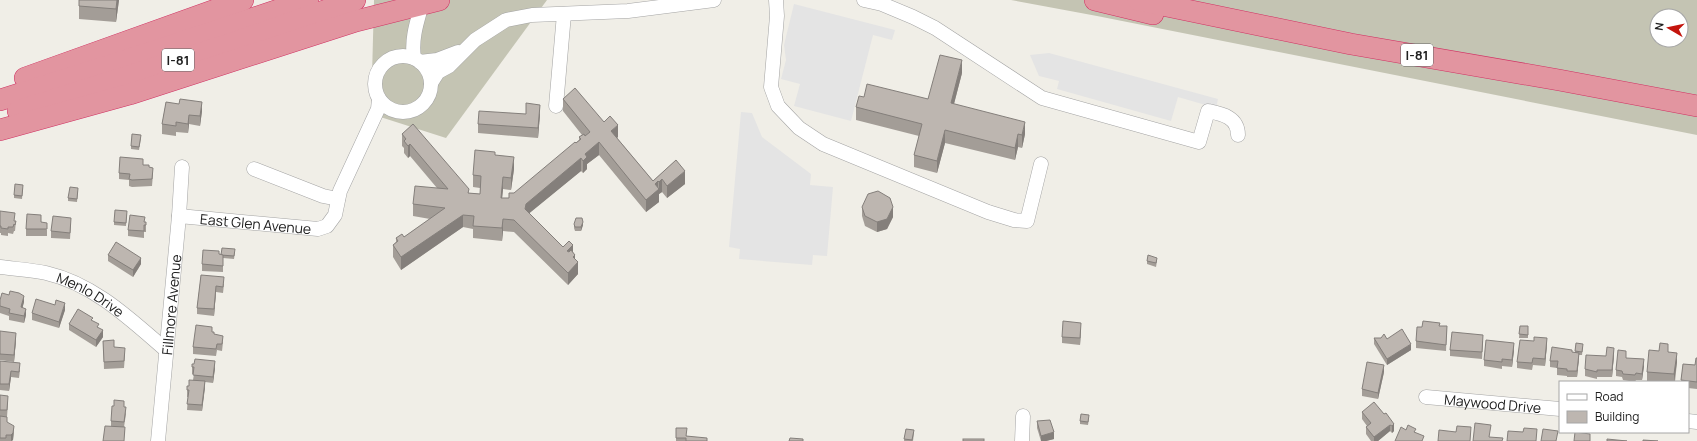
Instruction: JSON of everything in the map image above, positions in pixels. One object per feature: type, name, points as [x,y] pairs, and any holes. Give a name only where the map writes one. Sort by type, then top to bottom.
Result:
[{"type":"highway","points":[[0,88],[242,0]]},
{"type":"highway","name":"I-81","points":[[0,100],[158,50],[308,0]]},
{"type":"highway","name":"I-81","points":[[0,116],[236,42],[355,0]]},
{"type":"highway","points":[[1095,0],[1192,23],[1276,38],[1374,48]]},
{"type":"highway","name":"I-81","points":[[1138,0],[1277,30],[1697,106]]},
{"type":"highway","points":[[0,130],[130,94],[356,21],[431,2]]},
{"type":"street","points":[[430,83],[438,72],[449,66],[475,40],[506,20],[532,15],[628,11],[714,0]]},
{"type":"street","points":[[776,0],[777,16],[771,87],[778,106],[799,128],[823,144],[988,212],[1014,220],[1027,221],[1041,164]]},
{"type":"street","points":[[864,0],[882,4],[934,28],[1042,98],[1199,142],[1208,111],[1222,114],[1234,120],[1238,128],[1238,135]]},
{"type":"street","points":[[431,2],[399,57],[417,60],[437,60],[469,47]]},
{"type":"street","points":[[556,106],[564,14]]},
{"type":"street","points":[[414,33],[413,48],[417,60],[427,69],[430,83]]},
{"type":"street","name":"East Glen Avenue","points":[[179,216],[318,229],[327,226],[335,215],[340,191],[378,109],[379,99],[375,89],[375,80],[378,71],[384,63],[393,58],[399,57]]},
{"type":"street","name":"East Glen Avenue","points":[[366,134],[379,121],[399,112],[408,112],[416,109],[423,104],[428,97],[430,83]]},
{"type":"street","points":[[379,99],[390,109],[399,112]]},
{"type":"street","name":"Fillmore Avenue","points":[[158,441],[179,216],[182,167]]},
{"type":"street","points":[[254,169],[323,196],[338,199]]},
{"type":"street","name":"Menlo Drive","points":[[0,267],[46,274],[86,288],[115,306],[166,350]]},
{"type":"street","name":"Maywood Drive","points":[[1426,397],[1559,409]]},
{"type":"street","points":[[1022,441],[1023,416]]},
{"type":"shaded area","points":[[374,0],[547,0],[446,138],[371,114]]},
{"type":"shaded area","points":[[1011,0],[1697,0],[1697,135],[1097,16]]},
{"type":"shaded area","points":[[794,4],[895,30],[892,40],[873,35],[851,121],[794,106],[800,84],[781,79],[786,60],[784,45]]},
{"type":"shaded area","points":[[1049,53],[1218,99],[1216,108],[1178,97],[1171,121],[1057,89],[1059,81],[1039,76],[1030,55]]},
{"type":"shaded area","points":[[741,112],[752,113],[762,137],[811,174],[810,185],[833,187],[827,256],[813,255],[812,265],[739,259],[740,249],[729,247]]},
{"type":"building","points":[[79,0],[117,0],[116,9],[79,6]]},
{"type":"building","points":[[940,55],[962,60],[951,103],[1025,122],[1022,135],[1018,134],[1015,148],[945,130],[937,161],[914,155],[922,124],[856,107],[859,96],[864,97],[867,84],[928,99]]},
{"type":"building","points":[[575,88],[604,122],[610,116],[618,125],[611,131],[653,181],[676,160],[685,171],[667,186],[662,179],[659,182],[658,181],[655,184],[659,189],[646,200],[599,142],[585,154],[587,157],[583,161],[581,158],[526,204],[525,209],[563,247],[569,241],[573,245],[567,251],[569,252],[571,250],[575,255],[573,257],[578,262],[568,273],[514,220],[503,219],[502,228],[473,226],[474,216],[463,215],[401,257],[393,245],[398,241],[396,238],[402,234],[404,237],[445,208],[413,204],[415,186],[448,189],[410,144],[408,146],[404,141],[406,139],[402,134],[413,124],[469,189],[468,193],[480,194],[481,176],[473,175],[475,150],[495,152],[495,155],[514,157],[511,178],[503,177],[501,198],[509,198],[509,193],[514,193],[575,142],[576,143],[581,139],[579,137],[584,134],[585,136],[590,132],[563,99]]},
{"type":"building","points":[[180,99],[202,102],[200,116],[189,115],[188,124],[176,122],[176,126],[162,124],[166,102],[179,104]]},
{"type":"building","points":[[526,103],[540,105],[538,128],[478,124],[479,111],[526,114]]},
{"type":"building","points":[[132,134],[141,135],[139,147],[131,146]]},
{"type":"building","points":[[120,157],[143,159],[143,165],[149,165],[149,167],[153,168],[152,179],[132,180],[129,179],[130,174],[119,173]]},
{"type":"building","points":[[15,184],[23,185],[22,196],[14,195]]},
{"type":"building","points":[[70,187],[78,188],[77,199],[68,198]]},
{"type":"building","points":[[878,191],[890,198],[893,207],[887,219],[877,222],[865,216],[862,207],[868,194]]},
{"type":"building","points":[[115,210],[127,211],[126,223],[114,222]]},
{"type":"building","points":[[0,211],[15,213],[14,221],[16,221],[13,227],[8,227],[8,229],[1,228]]},
{"type":"building","points":[[27,214],[41,215],[41,222],[47,223],[47,229],[26,229]]},
{"type":"building","points":[[130,215],[145,217],[144,222],[146,222],[146,225],[144,225],[144,231],[128,230]]},
{"type":"building","points":[[53,216],[71,218],[70,233],[51,231]]},
{"type":"building","points":[[576,218],[582,218],[583,222],[581,227],[575,227],[574,224]]},
{"type":"building","points":[[116,242],[141,258],[133,270],[108,255]]},
{"type":"building","points":[[222,248],[235,249],[234,256],[221,255]]},
{"type":"building","points":[[203,250],[219,251],[219,254],[223,255],[223,266],[202,264]]},
{"type":"building","points":[[1148,255],[1157,258],[1156,263],[1147,261]]},
{"type":"building","points":[[201,275],[224,277],[223,287],[216,286],[214,309],[197,308]]},
{"type":"building","points":[[10,291],[24,296],[21,307],[26,309],[24,316],[9,313],[10,309],[0,306],[2,293],[9,295]]},
{"type":"building","points":[[36,299],[55,305],[56,300],[65,303],[59,322],[32,313]]},
{"type":"building","points":[[78,309],[93,318],[91,320],[99,324],[97,327],[103,330],[96,340],[69,324]]},
{"type":"building","points":[[1063,321],[1081,323],[1080,338],[1062,337]]},
{"type":"building","points":[[1423,321],[1440,323],[1439,326],[1447,326],[1446,345],[1416,341],[1417,327],[1422,327]]},
{"type":"building","points":[[196,325],[212,327],[212,332],[214,332],[214,334],[223,336],[222,344],[217,344],[216,349],[193,347]]},
{"type":"building","points":[[1520,326],[1528,326],[1528,335],[1519,334]]},
{"type":"building","points":[[1402,329],[1411,344],[1387,359],[1374,338],[1381,338],[1384,334],[1387,339]]},
{"type":"building","points":[[0,331],[16,333],[14,355],[0,354]]},
{"type":"building","points":[[1452,332],[1483,335],[1482,352],[1450,350]]},
{"type":"building","points":[[1534,337],[1547,338],[1545,359],[1533,358],[1532,363],[1517,362],[1520,340],[1534,341]]},
{"type":"building","points":[[114,340],[114,347],[125,348],[124,361],[104,362],[103,341]]},
{"type":"building","points":[[1486,340],[1514,343],[1512,360],[1502,359],[1502,362],[1484,360]]},
{"type":"building","points":[[1576,343],[1583,344],[1582,352],[1575,351]]},
{"type":"building","points":[[1660,343],[1668,344],[1668,352],[1677,353],[1674,374],[1647,372],[1649,350],[1659,351]]},
{"type":"building","points":[[1552,347],[1572,350],[1572,352],[1579,353],[1577,371],[1567,371],[1567,369],[1557,368],[1558,361],[1550,361]]},
{"type":"building","points":[[1607,347],[1614,348],[1612,370],[1597,370],[1597,372],[1585,369],[1586,355],[1606,356]]},
{"type":"building","points":[[1618,350],[1626,351],[1626,358],[1644,359],[1642,374],[1623,374],[1622,371],[1616,370]]},
{"type":"building","points":[[1696,358],[1697,382],[1681,380],[1683,364],[1695,365]]},
{"type":"building","points":[[195,359],[215,361],[213,377],[193,375],[194,367],[192,367],[192,364],[194,364]]},
{"type":"building","points":[[0,361],[20,363],[19,372],[11,371],[9,384],[0,384]]},
{"type":"building","points":[[1367,362],[1384,365],[1378,393],[1362,389]]},
{"type":"building","points":[[189,380],[205,381],[202,405],[187,404],[189,390],[187,390],[187,386],[189,386]]},
{"type":"building","points":[[0,395],[8,396],[7,410],[0,410]]},
{"type":"building","points":[[114,400],[124,401],[124,407],[126,407],[124,422],[111,421]]},
{"type":"building","points":[[1374,402],[1384,414],[1386,413],[1394,424],[1392,426],[1390,425],[1374,437],[1366,427],[1371,423],[1362,412]]},
{"type":"building","points":[[1081,414],[1089,415],[1088,422],[1080,421]]},
{"type":"building","points":[[0,416],[7,417],[7,422],[14,426],[13,433],[11,435],[6,435],[6,438],[0,438]]},
{"type":"building","points":[[1050,420],[1054,432],[1041,436],[1037,421]]},
{"type":"building","points":[[1475,423],[1491,425],[1489,437],[1503,438],[1502,441],[1473,441]]},
{"type":"building","points":[[1408,425],[1416,429],[1414,432],[1424,436],[1422,441],[1395,441],[1401,427],[1406,430]]},
{"type":"building","points":[[105,426],[125,427],[124,441],[103,441]]},
{"type":"building","points":[[1457,426],[1471,427],[1470,441],[1438,441],[1439,430],[1456,432]]},
{"type":"building","points":[[676,428],[687,428],[686,436],[707,438],[707,441],[686,441],[686,438],[676,438]]},
{"type":"building","points":[[1524,428],[1537,429],[1536,441],[1507,441],[1508,431],[1523,432]]},
{"type":"building","points":[[906,429],[914,430],[912,440],[904,439]]},
{"type":"building","points":[[1543,429],[1558,431],[1556,441],[1541,441]]},
{"type":"building","points":[[1575,433],[1590,434],[1590,441],[1574,441]]},
{"type":"building","points":[[790,438],[803,439],[803,441],[789,441]]},
{"type":"building","points":[[963,439],[984,439],[984,441],[963,441]]},
{"type":"building","points":[[1607,439],[1627,441],[1607,441]]}]
